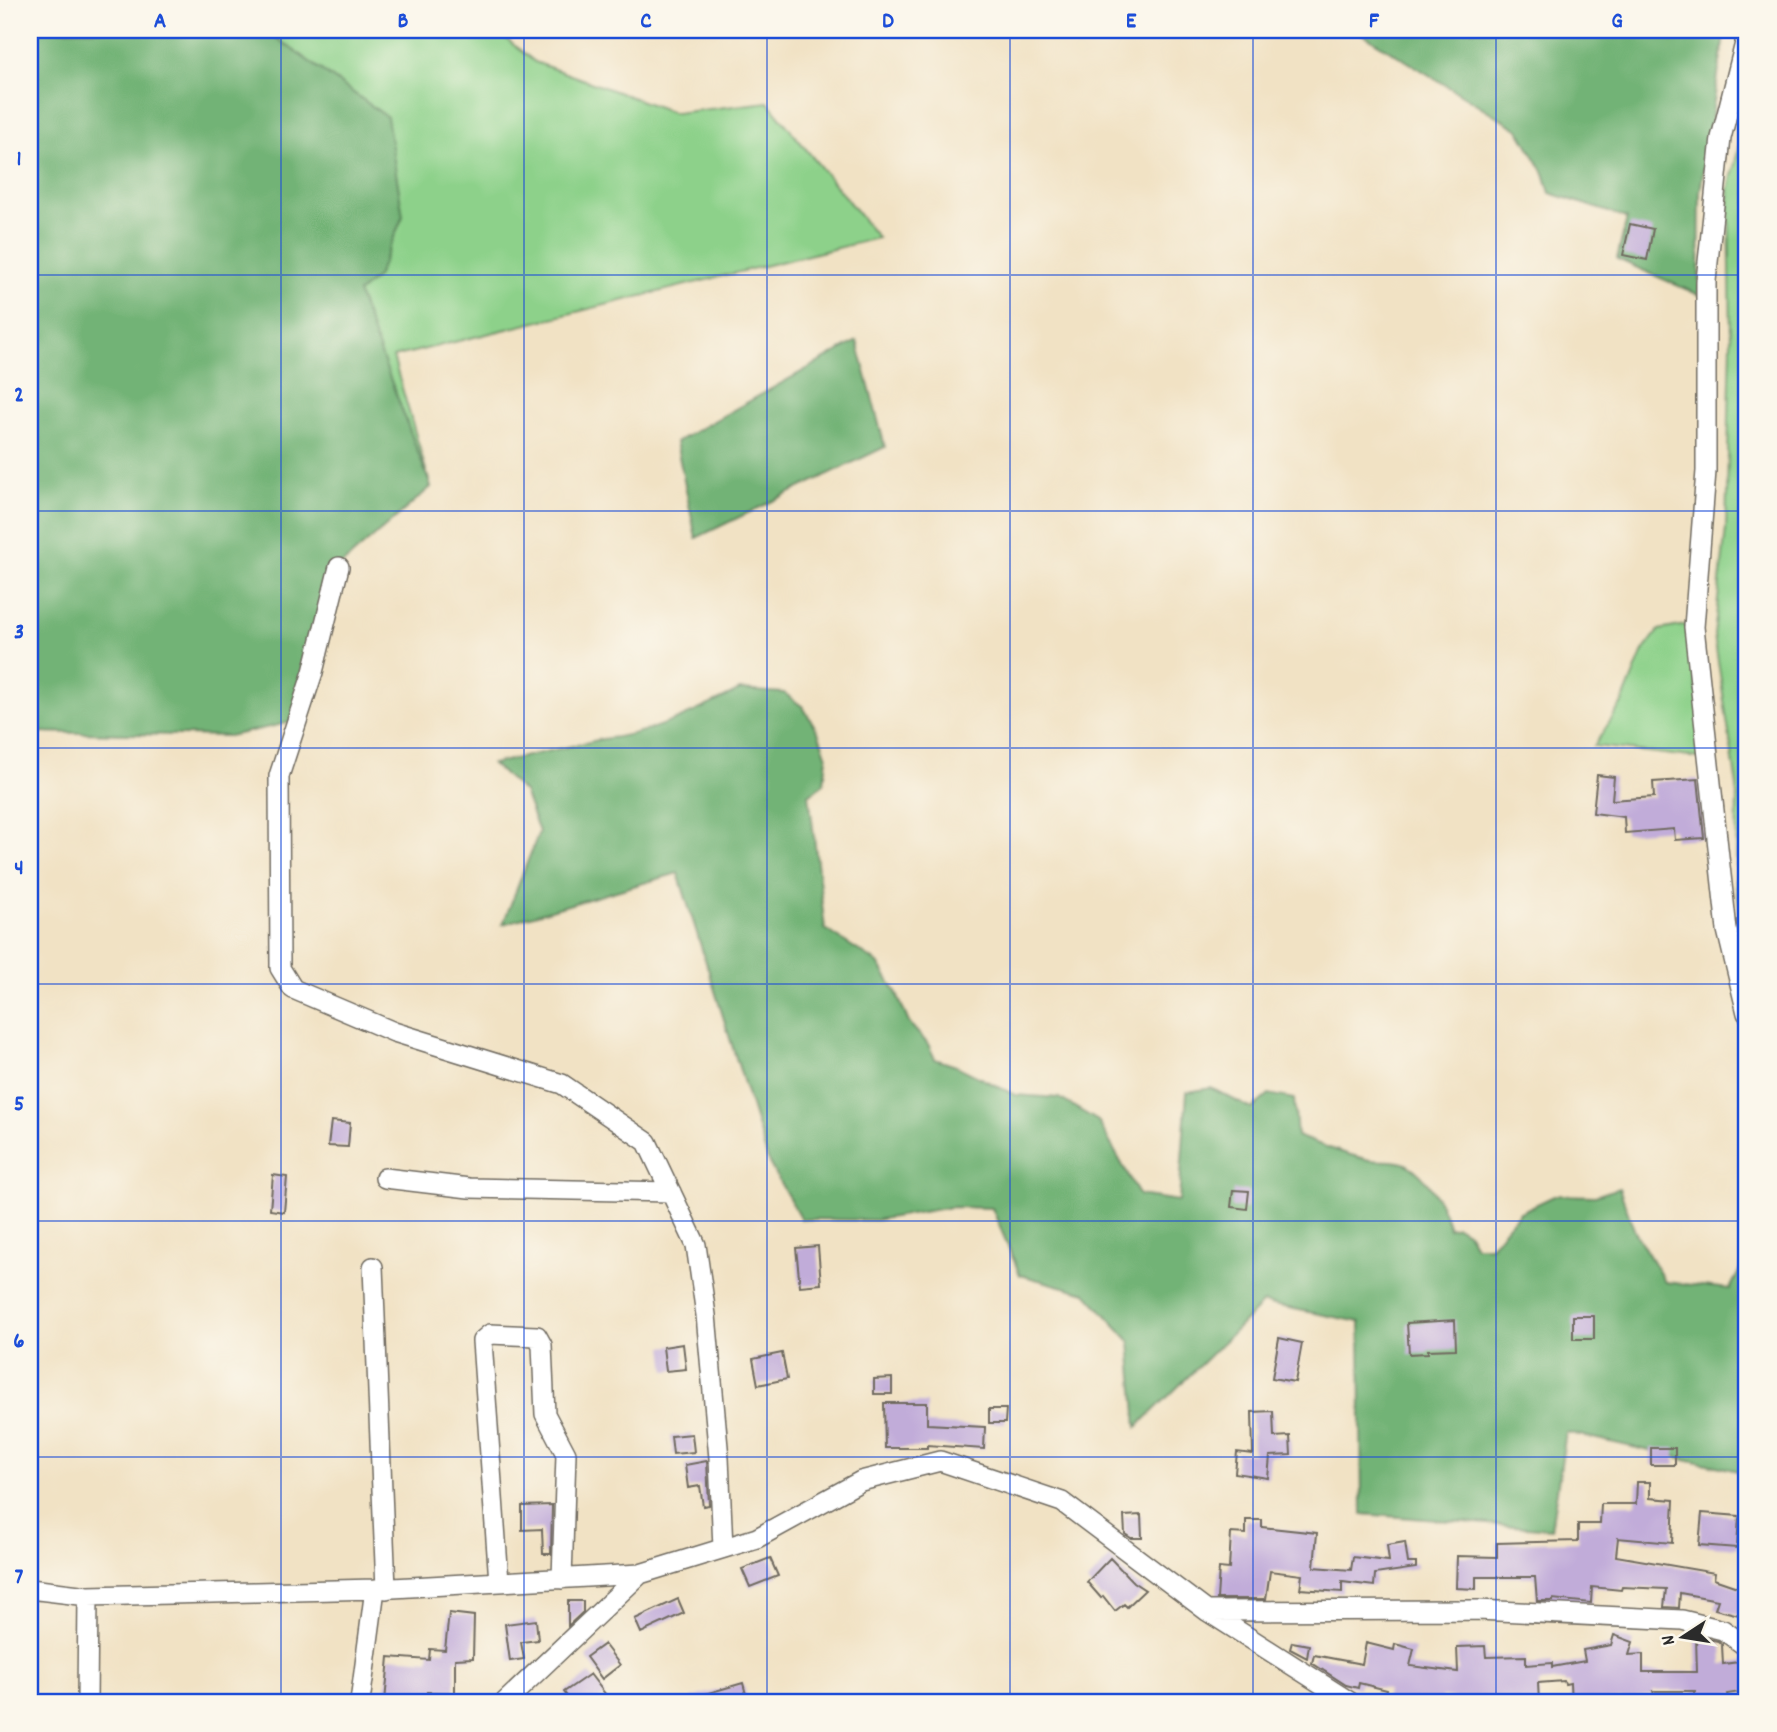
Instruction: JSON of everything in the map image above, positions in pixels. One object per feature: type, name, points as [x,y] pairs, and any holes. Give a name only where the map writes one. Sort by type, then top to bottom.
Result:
[{"type":"street","points":[[1747,35],[1721,138],[1706,281],[1706,471],[1694,627],[1727,930],[1747,1013]]},
{"type":"street","points":[[339,567],[313,672],[279,776],[280,968],[293,989],[394,1032],[562,1084],[647,1142],[696,1245],[706,1315],[719,1458],[723,1548]]},
{"type":"street","points":[[385,1178],[469,1188],[671,1192]]},
{"type":"street","points":[[360,1702],[380,1589],[373,1267]]},
{"type":"street","points":[[499,1582],[482,1341],[490,1334],[537,1336],[542,1345],[545,1414],[566,1454],[562,1579]]},
{"type":"street","points":[[30,1589],[88,1596],[380,1589],[640,1574],[757,1538],[860,1480],[940,1461],[1062,1502],[1207,1611],[1350,1702]]},
{"type":"street","points":[[505,1702],[640,1574]]},
{"type":"street","points":[[86,1702],[88,1596]]},
{"type":"street","points":[[1207,1611],[1478,1610],[1682,1620],[1723,1630],[1747,1647]]},
{"type":"green space","points":[[30,30],[265,30],[387,117],[403,216],[377,277],[358,293],[431,487],[339,567],[297,721],[229,736],[30,732]]},
{"type":"green space","points":[[265,30],[495,30],[535,62],[675,113],[768,102],[878,238],[393,357],[431,487],[357,293],[387,117]]},
{"type":"green space","points":[[1356,30],[1725,30],[1700,192],[1699,295],[1617,259],[1627,218],[1550,193],[1544,173],[1519,130]]},
{"type":"green space","points":[[1747,111],[1747,944],[1736,886],[1737,786],[1714,635],[1726,529],[1731,344],[1729,189]]},
{"type":"green space","points":[[857,341],[885,447],[696,538],[676,442]]},
{"type":"green space","points":[[1686,625],[1709,759],[1594,746],[1622,703],[1643,651],[1659,630]]},
{"type":"green space","points":[[740,690],[784,693],[803,707],[818,732],[827,757],[824,784],[809,795],[825,929],[878,963],[896,992],[909,1023],[928,1044],[935,1059],[956,1066],[1015,1095],[1059,1098],[1098,1121],[1139,1195],[1179,1201],[1187,1092],[1211,1088],[1252,1109],[1269,1094],[1294,1099],[1297,1136],[1361,1158],[1408,1165],[1416,1170],[1434,1193],[1449,1228],[1457,1226],[1467,1232],[1475,1246],[1490,1246],[1520,1212],[1556,1195],[1595,1196],[1619,1188],[1635,1232],[1665,1282],[1730,1289],[1747,1256],[1747,1473],[1566,1432],[1551,1529],[1362,1514],[1360,1322],[1263,1303],[1137,1427],[1130,1341],[1086,1293],[1020,1275],[992,1208],[951,1207],[876,1220],[801,1219],[769,1163],[678,873],[503,924],[539,832],[524,792],[492,764],[638,733],[673,721]]},
{"type":"building","points":[[1630,224],[1653,229],[1647,260],[1623,255]]},
{"type":"building","points":[[1597,775],[1614,777],[1612,800],[1654,797],[1653,782],[1698,779],[1704,838],[1675,840],[1674,829],[1625,833],[1624,817],[1593,813]]},
{"type":"building","points":[[331,1121],[350,1123],[348,1147],[328,1146]]},
{"type":"building","points":[[273,1175],[287,1177],[284,1212],[270,1210]]},
{"type":"building","points":[[1233,1190],[1249,1191],[1247,1209],[1231,1207]]},
{"type":"building","points":[[818,1246],[821,1284],[800,1286],[796,1248]]},
{"type":"building","points":[[1573,1316],[1594,1316],[1594,1339],[1573,1339]]},
{"type":"building","points":[[1455,1320],[1456,1349],[1409,1354],[1407,1323]]},
{"type":"building","points":[[1279,1338],[1302,1343],[1295,1382],[1272,1378]]},
{"type":"building","points":[[683,1344],[686,1369],[666,1371],[663,1347]]},
{"type":"building","points":[[782,1353],[787,1379],[758,1385],[753,1359]]},
{"type":"building","points":[[892,1378],[892,1394],[874,1394],[874,1379]]},
{"type":"building","points":[[884,1403],[927,1403],[927,1424],[985,1427],[984,1449],[927,1445],[927,1448],[885,1448]]},
{"type":"building","points":[[989,1409],[1006,1409],[1005,1423],[989,1423]]},
{"type":"building","points":[[1273,1411],[1274,1437],[1290,1436],[1291,1455],[1270,1456],[1268,1478],[1235,1473],[1237,1452],[1253,1454],[1252,1412]]},
{"type":"building","points":[[692,1434],[694,1452],[673,1454],[671,1436]]},
{"type":"building","points":[[1651,1448],[1675,1448],[1675,1465],[1651,1465]]},
{"type":"building","points":[[707,1461],[709,1505],[703,1506],[700,1486],[688,1488],[685,1465]]},
{"type":"building","points":[[1637,1482],[1650,1482],[1650,1498],[1674,1500],[1672,1543],[1618,1538],[1616,1556],[1715,1573],[1714,1579],[1746,1590],[1739,1615],[1715,1609],[1718,1600],[1680,1593],[1679,1608],[1664,1607],[1666,1589],[1622,1587],[1621,1590],[1592,1587],[1591,1603],[1553,1599],[1537,1601],[1535,1577],[1476,1577],[1476,1589],[1456,1588],[1457,1556],[1497,1557],[1497,1543],[1578,1541],[1578,1524],[1600,1524],[1601,1504],[1636,1504]]},
{"type":"building","points":[[552,1505],[551,1554],[543,1554],[542,1529],[522,1530],[522,1506]]},
{"type":"building","points":[[1702,1513],[1739,1516],[1737,1548],[1699,1545]]},
{"type":"building","points":[[1141,1515],[1142,1538],[1131,1538],[1125,1534],[1124,1516]]},
{"type":"building","points":[[1246,1520],[1262,1520],[1262,1527],[1317,1533],[1314,1567],[1351,1570],[1353,1557],[1389,1561],[1387,1545],[1405,1542],[1408,1563],[1416,1563],[1416,1568],[1375,1574],[1374,1586],[1342,1582],[1342,1592],[1300,1589],[1302,1575],[1270,1571],[1266,1599],[1217,1599],[1219,1568],[1229,1569],[1231,1533],[1246,1534]]},
{"type":"building","points":[[770,1558],[778,1576],[750,1587],[742,1569]]},
{"type":"building","points":[[1110,1558],[1133,1582],[1145,1590],[1127,1607],[1124,1604],[1115,1611],[1087,1582]]},
{"type":"building","points":[[678,1599],[684,1613],[641,1633],[635,1619]]},
{"type":"building","points":[[568,1601],[583,1601],[583,1612],[568,1626]]},
{"type":"building","points":[[449,1613],[474,1616],[473,1658],[455,1659],[455,1693],[427,1692],[427,1702],[385,1702],[389,1657],[429,1660],[430,1649],[445,1650]]},
{"type":"building","points":[[536,1620],[538,1640],[521,1642],[524,1659],[510,1661],[505,1624]]},
{"type":"building","points":[[1614,1635],[1633,1642],[1629,1655],[1643,1654],[1643,1672],[1697,1672],[1696,1637],[1718,1641],[1722,1645],[1723,1664],[1747,1661],[1747,1691],[1727,1694],[1729,1702],[1695,1702],[1695,1691],[1653,1691],[1654,1695],[1623,1700],[1571,1702],[1570,1683],[1565,1684],[1564,1681],[1538,1683],[1539,1702],[1495,1702],[1494,1697],[1473,1702],[1442,1697],[1441,1702],[1385,1702],[1387,1690],[1359,1683],[1358,1688],[1346,1685],[1312,1663],[1314,1655],[1362,1664],[1366,1643],[1394,1650],[1395,1644],[1414,1649],[1410,1666],[1458,1672],[1457,1647],[1485,1646],[1486,1657],[1526,1656],[1526,1665],[1552,1663],[1552,1667],[1585,1661],[1583,1650],[1611,1645]]},
{"type":"building","points":[[1292,1642],[1309,1645],[1307,1658],[1290,1649]]},
{"type":"building","points":[[604,1644],[620,1665],[602,1679],[586,1657]]},
{"type":"building","points":[[590,1674],[606,1695],[596,1702],[571,1702],[564,1692]]},
{"type":"building","points":[[743,1683],[748,1702],[692,1702],[691,1698]]}]
